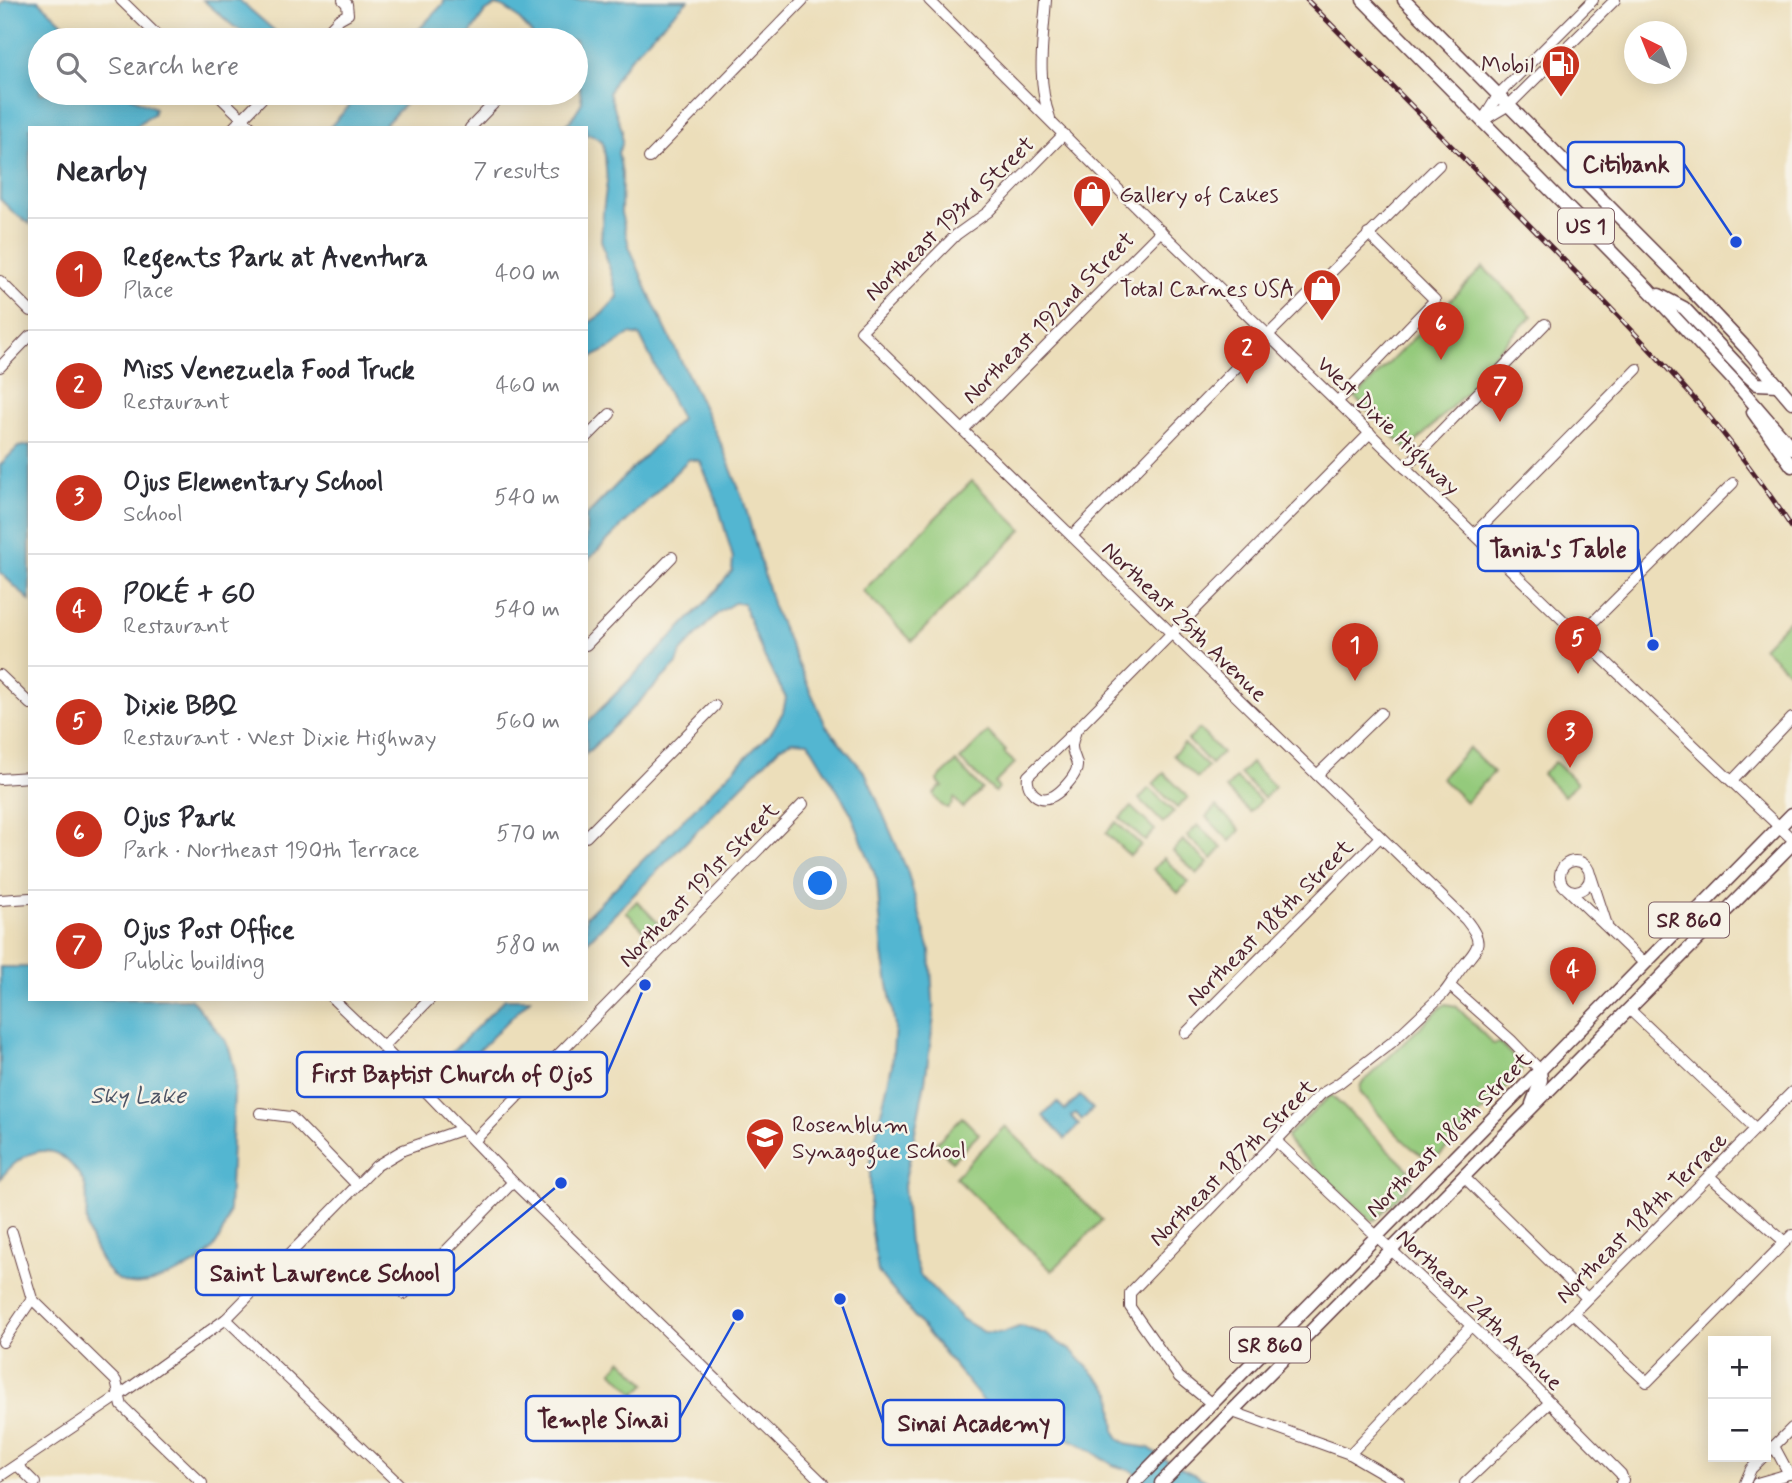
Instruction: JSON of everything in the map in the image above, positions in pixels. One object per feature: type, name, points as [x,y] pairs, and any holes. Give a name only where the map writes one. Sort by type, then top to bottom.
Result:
[{"type":"main road","name":"US 1","points":[[1363,0],[1649,290],[1790,444]]},
{"type":"main road","name":"US 1","points":[[1404,0],[1677,275],[1792,402]]},
{"type":"main road","points":[[1649,290],[1684,309],[1758,384],[1778,385]]},
{"type":"main road","points":[[1735,382],[1757,419],[1792,467]]},
{"type":"main road","name":"Northeast 186th Street","points":[[1136,1481],[1792,814]]},
{"type":"main road","name":"Northeast 186th Street","points":[[1161,1483],[1792,841]]},
{"type":"main road","points":[[1632,1006],[1646,975],[1645,964]]},
{"type":"main road","points":[[1529,1111],[1540,1085],[1540,1070]]},
{"type":"street","points":[[121,0],[150,28]]},
{"type":"street","points":[[330,28],[348,14],[347,4],[343,0]]},
{"type":"street","points":[[649,158],[803,0]]},
{"type":"street","points":[[929,0],[1052,122]]},
{"type":"street","name":"West Dixie Highway","points":[[1046,0],[1041,71],[1044,99],[1052,122],[1268,335],[1792,841]]},
{"type":"street","points":[[1482,121],[1499,94],[1593,0]]},
{"type":"street","points":[[1482,121],[1509,105],[1615,0]]},
{"type":"street","points":[[229,105],[250,126]]},
{"type":"street","points":[[235,126],[256,105]]},
{"type":"street","points":[[472,126],[492,105]]},
{"type":"street","name":"Northeast 193rd Street","points":[[861,331],[956,235],[988,212],[1064,134]]},
{"type":"street","points":[[1072,536],[1439,165]]},
{"type":"street","name":"Northeast 192nd Street","points":[[963,430],[1161,231]]},
{"type":"street","points":[[1338,402],[1436,300],[1368,234]]},
{"type":"street","points":[[0,281],[28,310]]},
{"type":"street","points":[[1405,467],[1545,324]]},
{"type":"street","name":"Northeast 25th Avenue","points":[[861,331],[1466,920],[1478,941]]},
{"type":"street","points":[[0,367],[28,338]]},
{"type":"street","points":[[1474,534],[1637,369]]},
{"type":"street","points":[[588,436],[610,414]]},
{"type":"street","points":[[1076,730],[1072,745],[1077,766],[1073,777],[1050,798],[1044,799],[1032,794],[1027,783],[1028,776],[1370,433]]},
{"type":"street","points":[[1579,636],[1733,483]]},
{"type":"street","points":[[588,643],[671,557]]},
{"type":"street","points":[[0,675],[28,702]]},
{"type":"street","points":[[588,835],[715,706]]},
{"type":"street","points":[[1317,775],[1381,713]]},
{"type":"street","points":[[1732,782],[1792,718]]},
{"type":"street","points":[[0,779],[28,777]]},
{"type":"street","name":"Northeast 191st Street","points":[[474,1141],[803,804]]},
{"type":"street","name":"Northeast 188th Street","points":[[1186,1033],[1380,837]]},
{"type":"street","points":[[1607,925],[1589,869],[1577,860],[1567,862],[1559,874],[1561,884],[1645,964]]},
{"type":"street","points":[[1569,890],[1579,891],[1590,880],[1590,875]]},
{"type":"street","points":[[0,900],[28,898]]},
{"type":"street","name":"Northeast 187th Street","points":[[1212,1404],[1179,1377],[1130,1307],[1130,1293],[1321,1094],[1391,1043],[1450,986],[1475,952],[1478,941]]},
{"type":"street","points":[[1450,986],[1511,1040],[1540,1070]]},
{"type":"street","points":[[335,1001],[513,1182],[823,1483]]},
{"type":"street","points":[[383,1047],[428,1001]]},
{"type":"street","points":[[1632,1006],[1756,1129]]},
{"type":"street","name":"Northeast 184th Terrace","points":[[1515,1367],[1573,1313],[1792,1091]]},
{"type":"street","points":[[260,1113],[291,1117],[358,1185]]},
{"type":"street","points":[[0,1476],[226,1319],[376,1166],[403,1150],[463,1129]]},
{"type":"street","name":"Northeast 24th Avenue","points":[[1276,1140],[1515,1367],[1621,1474],[1622,1481]]},
{"type":"street","points":[[1573,1313],[1647,1382],[1788,1238],[1709,1176]]},
{"type":"street","points":[[1464,1177],[1587,1298]]},
{"type":"street","points":[[404,1294],[513,1182]]},
{"type":"street","points":[[12,1232],[32,1299],[116,1381],[122,1406],[202,1483]]},
{"type":"street","points":[[4,1342],[32,1299]]},
{"type":"street","points":[[226,1319],[398,1483]]},
{"type":"street","points":[[1350,1454],[1471,1326]]},
{"type":"street","points":[[1465,1483],[1550,1402]]},
{"type":"street","points":[[1233,1412],[1350,1454],[1400,1483]]},
{"type":"street","points":[[1771,1449],[1792,1429]]},
{"type":"street","points":[[1757,1483],[1790,1473],[1774,1446]]},
{"type":"street","points":[[1745,1483],[1758,1462]]},
{"type":"street","points":[[17,1465],[36,1483]]},
{"type":"green space","points":[[1483,267],[1532,316],[1494,354],[1489,370],[1408,450],[1355,398]]},
{"type":"green space","points":[[972,481],[1022,530],[912,641],[863,591]]},
{"type":"green space","points":[[1792,617],[1792,675],[1763,647]]},
{"type":"green space","points":[[1199,729],[1222,753],[1211,764],[1188,740]]},
{"type":"green space","points":[[988,732],[1015,763],[995,783],[999,788],[995,792],[960,760]]},
{"type":"green space","points":[[1184,744],[1208,767],[1197,778],[1173,755]]},
{"type":"green space","points":[[1469,748],[1494,772],[1466,802],[1441,778]]},
{"type":"green space","points":[[956,762],[982,789],[963,808],[954,798],[948,808],[936,799],[934,794],[943,787],[937,780]]},
{"type":"green space","points":[[1555,762],[1577,783],[1564,796],[1542,774]]},
{"type":"green space","points":[[1251,763],[1275,787],[1264,798],[1240,774]]},
{"type":"green space","points":[[1164,773],[1188,797],[1177,808],[1153,784]]},
{"type":"green space","points":[[1236,778],[1261,801],[1250,812],[1226,789]]},
{"type":"green space","points":[[1149,788],[1174,812],[1163,823],[1139,799]]},
{"type":"green space","points":[[1216,806],[1240,830],[1230,841],[1206,817]]},
{"type":"green space","points":[[1131,807],[1155,830],[1145,841],[1120,818]]},
{"type":"green space","points":[[1116,822],[1141,845],[1130,856],[1106,833]]},
{"type":"green space","points":[[1198,825],[1222,848],[1212,859],[1187,836]]},
{"type":"green space","points":[[1183,840],[1208,863],[1197,874],[1173,851]]},
{"type":"green space","points":[[1164,858],[1188,882],[1178,893],[1153,869]]},
{"type":"green space","points":[[637,901],[660,925],[650,936],[626,912]]},
{"type":"green space","points":[[1446,1004],[1456,1006],[1493,1044],[1500,1043],[1523,1067],[1440,1155],[1432,1159],[1423,1156],[1404,1141],[1360,1092],[1361,1084]]},
{"type":"green space","points":[[1331,1095],[1409,1170],[1412,1176],[1409,1186],[1375,1220],[1371,1220],[1289,1143],[1287,1136]]},
{"type":"green space","points":[[962,1117],[979,1134],[952,1161],[935,1144]]},
{"type":"green space","points":[[1005,1126],[1102,1220],[1052,1271],[955,1177]]},
{"type":"green space","points":[[622,1360],[646,1384],[635,1394],[612,1371]]},
{"type":"water","points":[[5,0],[38,0],[68,28],[28,28],[28,105],[148,105],[155,108],[153,115],[137,126],[28,126],[28,223],[0,199],[0,5]]},
{"type":"water","points":[[203,0],[239,0],[272,28],[233,26]]},
{"type":"water","points":[[443,0],[688,0],[633,56],[609,93],[622,130],[622,145],[618,152],[622,174],[621,213],[629,246],[649,294],[722,446],[744,502],[773,607],[826,726],[866,774],[907,870],[930,951],[934,1017],[925,1082],[904,1186],[909,1243],[920,1275],[962,1319],[984,1332],[1003,1333],[1021,1326],[1045,1334],[1073,1352],[1112,1393],[1115,1432],[1120,1440],[1130,1445],[1149,1448],[1169,1462],[1211,1483],[1148,1483],[1132,1471],[1113,1465],[1082,1445],[1033,1421],[988,1407],[878,1272],[870,1220],[870,1161],[892,1065],[895,1026],[883,954],[877,880],[851,813],[808,742],[792,741],[780,747],[588,941],[588,915],[772,731],[783,712],[786,698],[763,654],[743,603],[734,603],[718,613],[681,652],[677,664],[588,752],[588,722],[707,601],[732,571],[733,558],[717,501],[700,461],[689,459],[588,560],[588,514],[681,419],[640,336],[630,334],[609,349],[588,359],[588,324],[618,297],[601,240],[607,182],[602,141],[588,134],[588,126],[564,126],[571,120],[580,105],[588,105],[588,28],[527,28],[514,14],[496,5],[485,12],[474,28],[420,28],[444,3]]},
{"type":"water","points":[[350,105],[404,105],[384,126],[331,126]]},
{"type":"water","points":[[28,445],[28,599],[0,572],[0,465],[18,447]]},
{"type":"water","name":"Sky Lake","points":[[0,967],[28,967],[28,1001],[193,1001],[225,1040],[235,1071],[229,1210],[224,1229],[214,1246],[193,1266],[148,1283],[127,1283],[117,1279],[100,1259],[90,1238],[84,1183],[78,1172],[55,1153],[45,1151],[26,1156],[0,1179]]},
{"type":"water","points":[[503,1001],[528,1001],[463,1066],[452,1062],[451,1053]]},
{"type":"water","points":[[1080,1096],[1093,1109],[1082,1120],[1076,1113],[1071,1116],[1079,1125],[1065,1139],[1043,1116],[1057,1102],[1065,1110]]},
{"type":"railway","points":[[1307,0],[1645,344],[1737,451],[1792,528]]},
{"type":"place","name":"Mobil","points":[[1561,98]]},
{"type":"place","name":"Gallery of Cakes","points":[[1092,228]]},
{"type":"place","name":"Citibank","points":[[1736,242]]},
{"type":"place","name":"Total Carnes USA","points":[[1322,322]]},
{"type":"place","name":"Ojus Park","points":[[1441,360]]},
{"type":"place","name":"Miss Venezuela Food Truck","points":[[1247,384]]},
{"type":"place","name":"Ojus Post Office","points":[[1500,422]]},
{"type":"place","name":"Tania's Table","points":[[1653,645]]},
{"type":"place","name":"Dixie BBQ","points":[[1578,674]]},
{"type":"place","name":"Regents Park at Aventura","points":[[1355,681]]},
{"type":"place","name":"Ojus Elementary School","points":[[1570,768]]},
{"type":"place","name":"First Baptist Church of Ojos","points":[[645,985]]},
{"type":"place","name":"POKÉ + GO","points":[[1573,1005]]},
{"type":"place","name":"Rosenblum Synagogue School","points":[[765,1171]]},
{"type":"place","name":"Saint Lawrence School","points":[[561,1183]]},
{"type":"place","name":"Sinai Academy","points":[[840,1299]]},
{"type":"place","name":"Temple Sinai","points":[[738,1315]]}]
